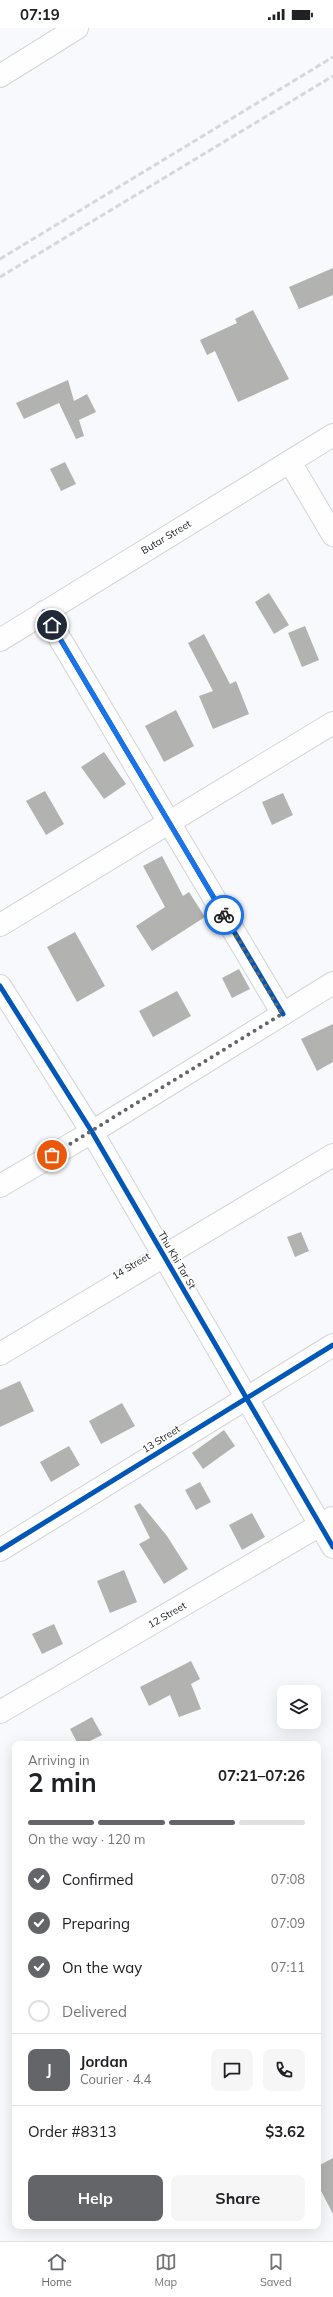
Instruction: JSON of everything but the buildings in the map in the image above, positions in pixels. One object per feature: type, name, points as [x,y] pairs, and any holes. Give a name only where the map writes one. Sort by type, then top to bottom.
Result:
[{"type":"street","points":[[0,76],[77,28]]},
{"type":"street","name":"Butar Street","points":[[0,640],[333,435]]},
{"type":"street","points":[[290,462],[333,535]]},
{"type":"street","points":[[44,612],[282,1014]]},
{"type":"street","points":[[0,925],[333,723]]},
{"type":"street","points":[[0,1186],[92,1132],[333,983]]},
{"type":"street","name":"Thu Khi Tar St","points":[[0,986],[92,1132],[246,1397],[327,1521],[333,1547]]},
{"type":"street","name":"14 Street","points":[[0,1354],[333,1155]]},
{"type":"street","name":"13 Street","points":[[0,1550],[246,1397],[333,1345]]},
{"type":"street","name":"12 Street","points":[[0,1712],[327,1521]]},
{"type":"railway","points":[[0,259],[333,57]]},
{"type":"railway","points":[[0,277],[333,76]]},
{"type":"cycle path","points":[[44,612],[283,1014]]},
{"type":"cycle path","points":[[0,986],[92,1132],[333,1547]]},
{"type":"cycle path","points":[[0,1550],[333,1345]]},
{"type":"way so far","points":[[52,1155],[92,1132],[282,1014],[224,915]]},
{"type":"route","points":[[52,625],[224,915]]}]
